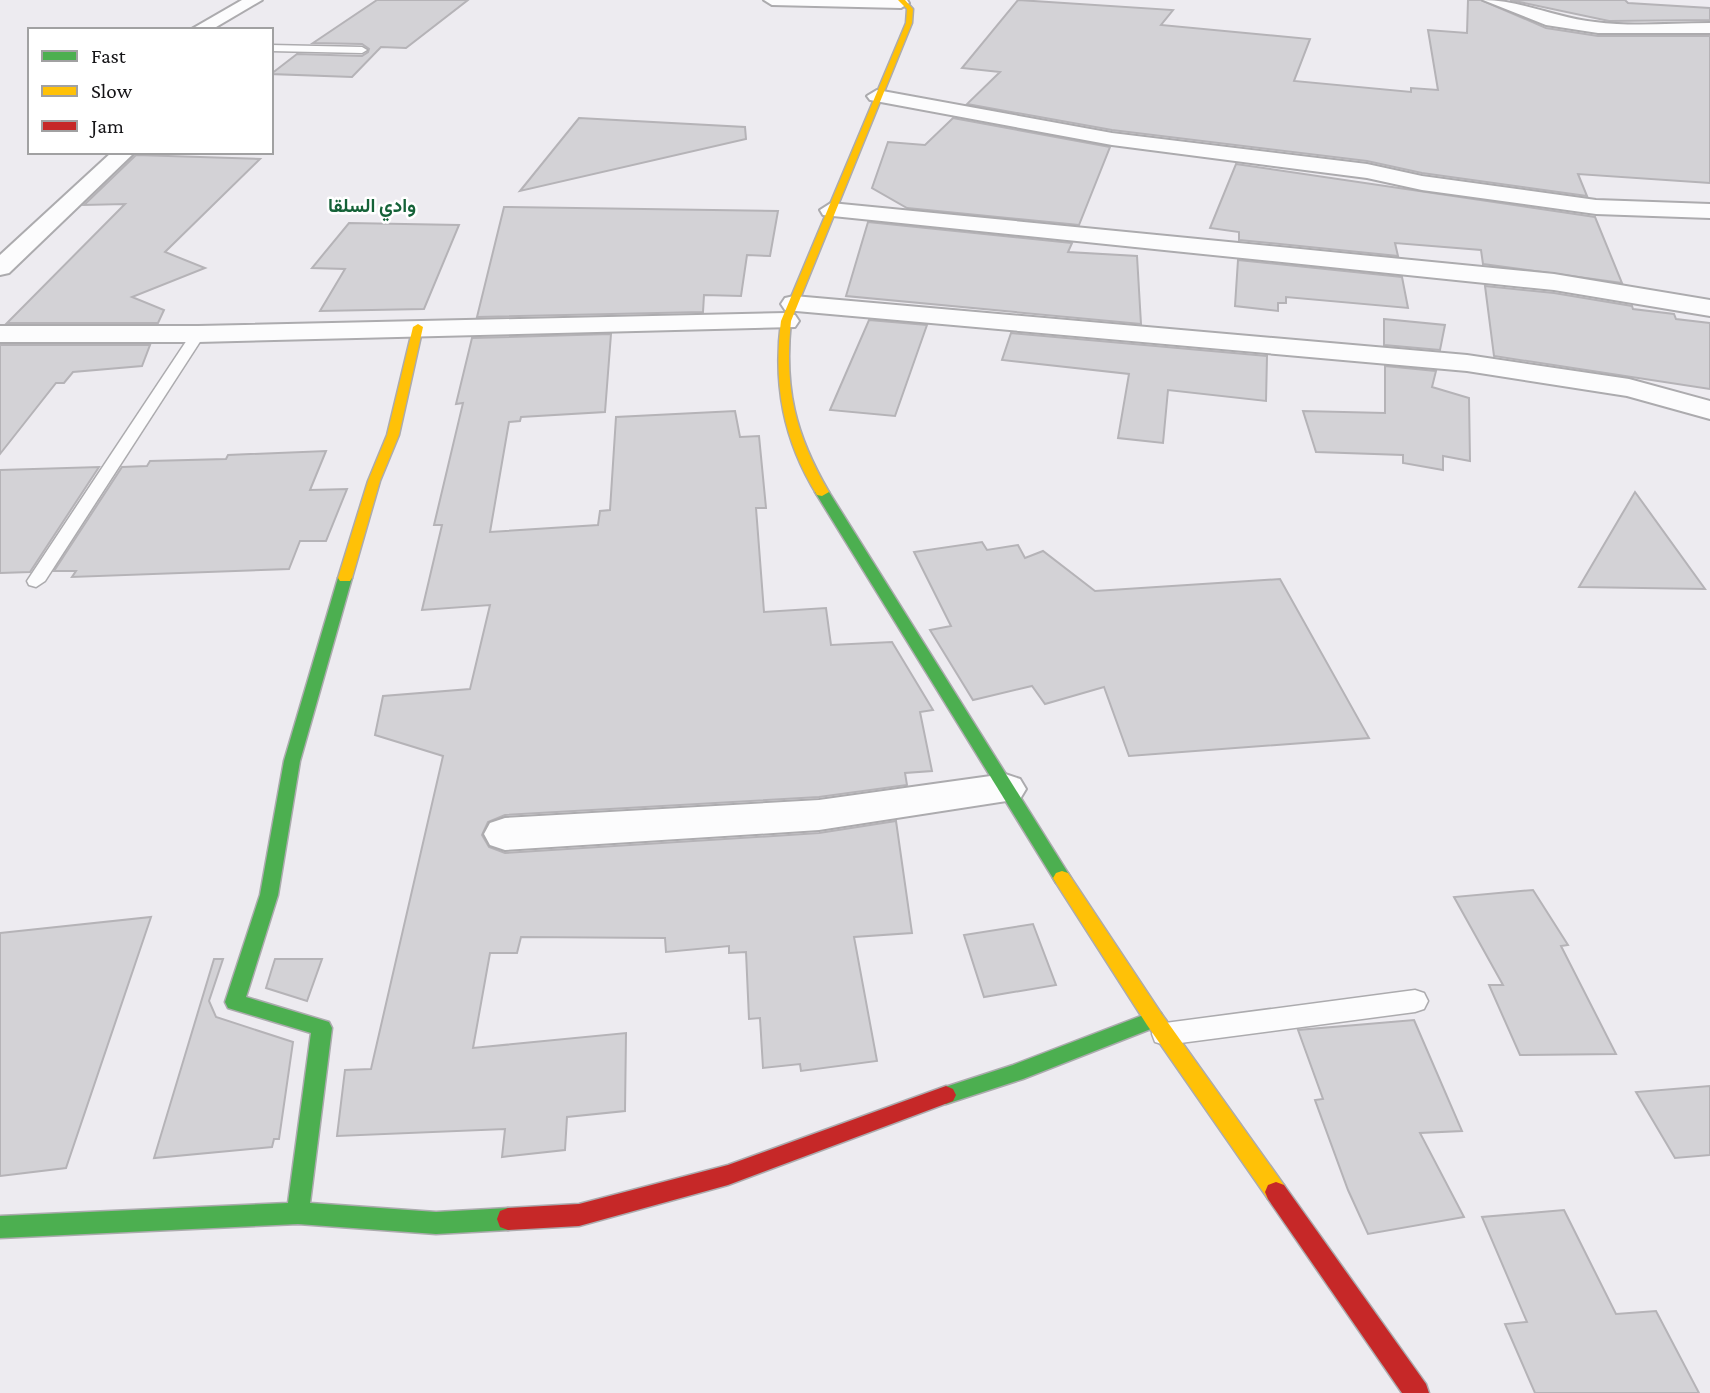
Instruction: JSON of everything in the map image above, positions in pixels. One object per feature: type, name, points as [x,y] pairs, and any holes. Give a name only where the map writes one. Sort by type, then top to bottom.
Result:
[{"type":"street","points":[[202,28],[254,0]]},
{"type":"street","points":[[772,0],[901,2],[906,3],[910,9],[909,23],[790,312],[781,353],[788,426],[804,464],[1005,789],[1159,1027],[1417,1393]]},
{"type":"street","points":[[1491,0],[1552,21],[1598,28],[1710,28]]},
{"type":"street","points":[[877,96],[1112,139],[1367,171],[1422,183],[1596,207],[1710,211]]},
{"type":"street","points":[[0,268],[123,154]]},
{"type":"street","points":[[831,210],[1554,282],[1710,308]]},
{"type":"street","points":[[0,334],[198,334],[790,312],[1467,363],[1629,388],[1710,410]]},
{"type":"street","points":[[298,1213],[322,1028],[235,1002],[269,895],[292,761],[374,481],[393,435],[418,327]]},
{"type":"street","points":[[505,834],[819,815],[1005,789]]},
{"type":"street","points":[[0,1227],[298,1213],[436,1223],[579,1215],[728,1175],[904,1108],[1159,1027]]},
{"type":"lane","points":[[273,48],[362,50]]},
{"type":"lane","points":[[36,581],[198,334]]},
{"type":"lane","points":[[1159,1027],[1415,1001]]},
{"type":"building","points":[[377,0],[468,0],[406,48],[381,47],[352,77],[273,74],[297,54],[362,56],[369,49],[362,44],[313,43]]},
{"type":"building","points":[[1018,0],[1173,10],[1161,25],[1310,39],[1294,81],[1411,92],[1411,88],[1438,90],[1428,30],[1467,33],[1468,0],[1481,0],[1546,28],[1598,36],[1710,36],[1710,183],[1578,174],[1587,196],[1422,173],[1367,161],[1112,130],[967,104],[1000,72],[962,68]]},
{"type":"building","points":[[1510,0],[1625,0],[1628,3],[1710,8],[1710,20],[1609,21]]},
{"type":"building","points":[[579,118],[745,127],[746,139],[520,191]]},
{"type":"building","points":[[953,118],[1110,147],[1079,225],[907,208],[872,188],[888,142],[925,145]]},
{"type":"building","points":[[136,155],[260,159],[165,252],[205,268],[132,297],[164,310],[158,323],[7,323],[125,204],[84,205]]},
{"type":"building","points":[[1236,164],[1595,217],[1622,283],[1483,264],[1481,250],[1395,243],[1398,256],[1239,240],[1239,232],[1210,228]]},
{"type":"building","points":[[504,207],[778,211],[770,256],[747,255],[741,296],[704,295],[703,312],[477,317]]},
{"type":"building","points":[[868,222],[1072,243],[1068,252],[1137,256],[1141,324],[846,296]]},
{"type":"building","points":[[349,223],[459,225],[424,309],[320,311],[345,269],[312,268]]},
{"type":"building","points":[[1238,260],[1402,277],[1408,308],[1286,297],[1286,303],[1278,303],[1278,311],[1235,306]]},
{"type":"building","points":[[1485,286],[1554,293],[1632,306],[1633,309],[1674,314],[1676,319],[1710,323],[1710,389],[1494,356]]},
{"type":"building","points":[[1384,319],[1445,325],[1440,350],[1384,345]]},
{"type":"building","points":[[869,320],[927,325],[895,416],[830,410]]},
{"type":"building","points":[[1011,333],[1267,356],[1266,401],[1168,390],[1163,443],[1118,438],[1129,374],[1002,360]]},
{"type":"building","points":[[611,334],[605,412],[521,417],[520,421],[509,422],[490,532],[598,525],[600,511],[610,510],[616,417],[735,411],[740,437],[759,436],[766,508],[756,508],[764,612],[826,608],[831,645],[892,642],[933,710],[920,712],[932,771],[905,773],[907,785],[819,797],[505,815],[488,822],[482,835],[489,847],[505,853],[819,833],[896,821],[912,933],[854,937],[877,1061],[801,1071],[800,1064],[763,1068],[760,1018],[749,1019],[746,952],[729,953],[729,946],[666,952],[665,938],[521,937],[517,953],[490,953],[473,1048],[626,1033],[625,1111],[567,1117],[565,1150],[502,1157],[505,1129],[337,1136],[345,1070],[371,1069],[443,756],[375,735],[383,696],[470,689],[490,605],[422,610],[442,525],[434,525],[463,403],[456,404],[472,338]]},
{"type":"building","points":[[0,345],[150,345],[142,366],[73,372],[64,383],[56,383],[0,454]]},
{"type":"building","points":[[1385,366],[1436,371],[1432,387],[1469,398],[1470,461],[1443,456],[1443,470],[1403,463],[1403,455],[1316,452],[1303,411],[1385,413]]},
{"type":"building","points":[[326,451],[310,490],[347,489],[326,541],[300,541],[289,569],[72,577],[76,571],[54,571],[122,467],[147,466],[150,461],[226,459],[228,455]]},
{"type":"building","points":[[99,467],[30,572],[0,573],[0,470]]},
{"type":"building","points":[[1635,492],[1705,589],[1579,587]]},
{"type":"building","points":[[982,542],[987,550],[1018,545],[1025,558],[1043,551],[1095,591],[1280,579],[1369,738],[1129,756],[1104,687],[1045,704],[1032,686],[973,700],[930,630],[951,626],[914,552]]},
{"type":"building","points":[[1533,890],[1568,945],[1561,946],[1616,1054],[1520,1055],[1489,985],[1503,985],[1454,897]]},
{"type":"building","points":[[151,917],[66,1168],[0,1176],[0,933]]},
{"type":"building","points":[[1033,924],[1056,985],[984,997],[964,935]]},
{"type":"building","points":[[214,959],[223,959],[209,1001],[216,1017],[293,1042],[279,1139],[274,1139],[272,1147],[154,1158]]},
{"type":"building","points":[[275,959],[322,959],[307,1001],[266,988]]},
{"type":"building","points":[[1414,1020],[1462,1131],[1420,1133],[1464,1217],[1368,1234],[1348,1190],[1315,1100],[1323,1099],[1298,1030]]},
{"type":"building","points":[[1710,1086],[1710,1155],[1675,1158],[1636,1092]]},
{"type":"building","points":[[1564,1210],[1616,1314],[1656,1311],[1699,1393],[1535,1393],[1505,1324],[1527,1322],[1482,1217]]},
{"type":"traffic: fast","points":[[822,492],[1062,878]]},
{"type":"traffic: fast","points":[[298,1213],[322,1028],[235,1002],[269,895],[292,761],[345,578]]},
{"type":"traffic: fast","points":[[946,1095],[1016,1073],[1154,1019]]},
{"type":"traffic: fast","points":[[0,1227],[298,1213],[436,1223],[508,1219]]},
{"type":"traffic: slow","points":[[822,492],[800,451],[787,410],[782,368],[786,321],[909,23],[910,9],[901,0]]},
{"type":"traffic: slow","points":[[345,578],[374,481],[393,435],[418,327]]},
{"type":"traffic: slow","points":[[1062,878],[1154,1019],[1276,1192]]},
{"type":"traffic: jam","points":[[508,1219],[579,1215],[728,1175],[946,1095]]},
{"type":"traffic: jam","points":[[1276,1192],[1417,1393]]},
{"type":"district","name":"وادي السلقا","points":[[372,205]]}]
